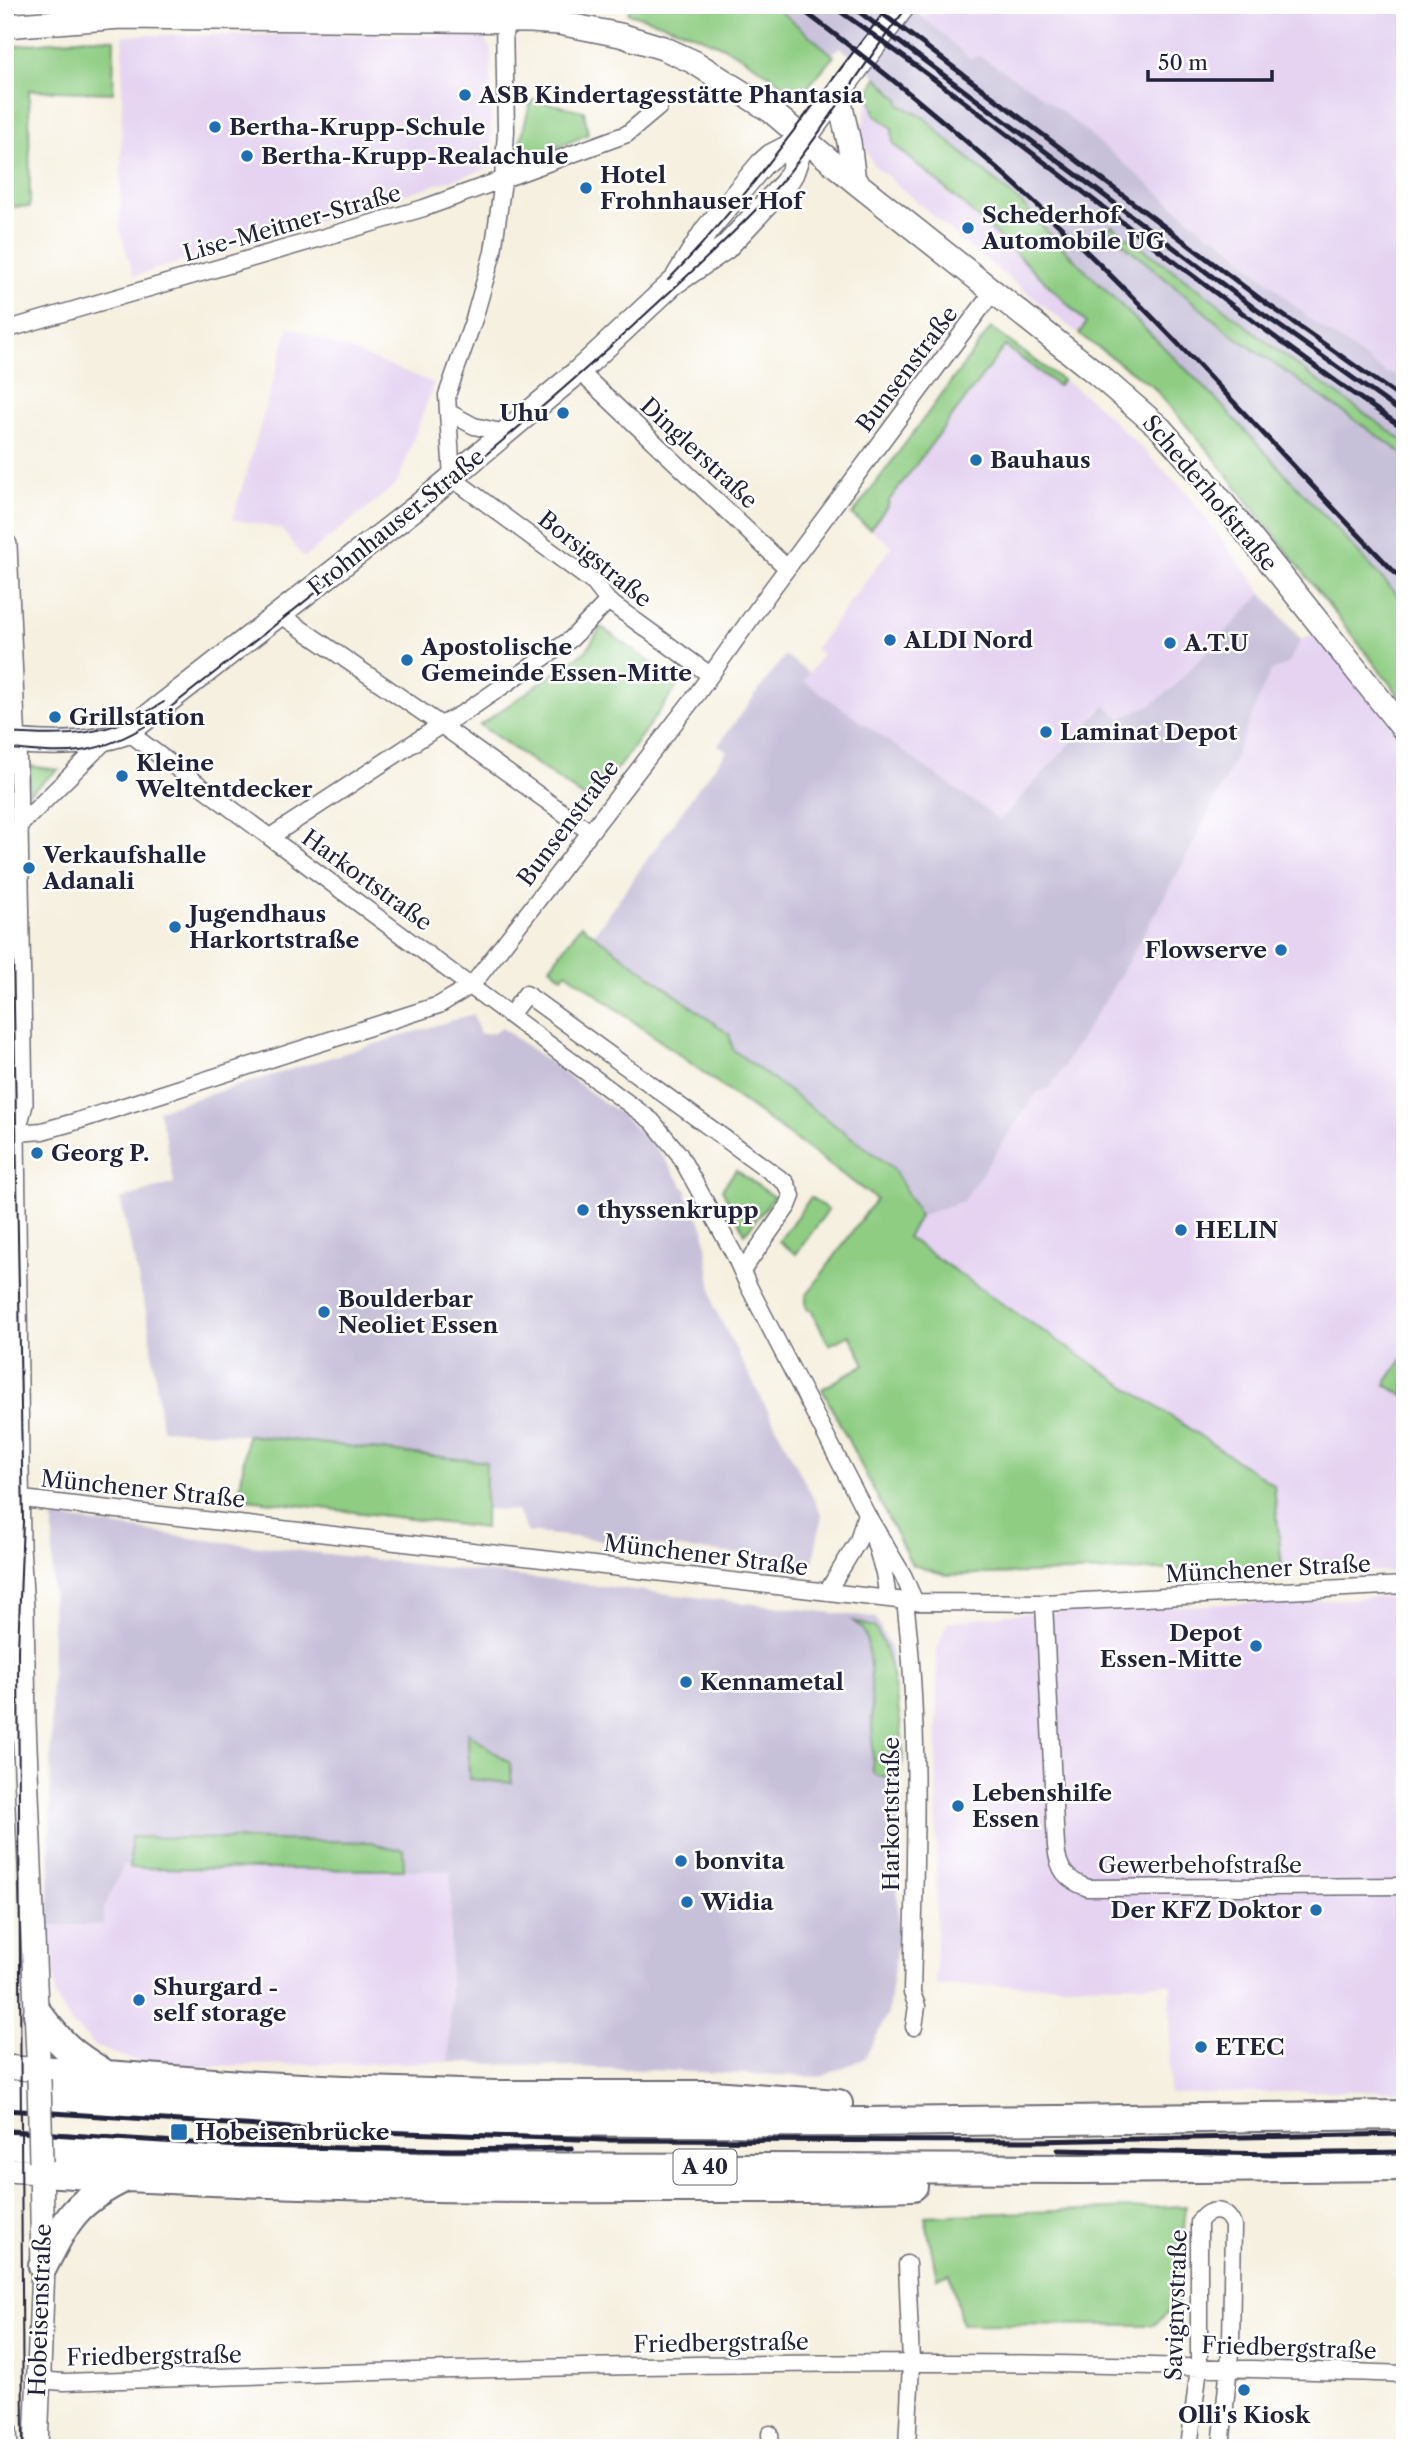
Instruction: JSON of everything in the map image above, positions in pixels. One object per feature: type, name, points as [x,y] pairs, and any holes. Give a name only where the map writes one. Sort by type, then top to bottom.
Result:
[{"type":"highway","points":[[38,2014],[61,2044],[76,2057],[108,2076]]},
{"type":"highway","points":[[39,2075],[495,2095],[713,2095],[862,2105],[955,2121]]},
{"type":"highway","name":"A 40","points":[[5,2094],[327,2115],[459,2119],[955,2121],[1405,2115]]},
{"type":"highway","name":"A 40","points":[[5,2144],[240,2161],[418,2167],[1080,2169],[1405,2166]]},
{"type":"highway","points":[[41,2167],[189,2181],[489,2188],[848,2188],[971,2184],[1080,2169]]},
{"type":"highway","points":[[43,2266],[69,2218],[81,2204],[99,2190],[127,2177]]},
{"type":"main road","name":"Frohnhauser Straße","points":[[117,736],[281,615],[452,478],[579,371],[672,284],[725,248],[770,202],[792,173],[804,139],[904,5]]},
{"type":"main road","name":"Schederhofstraße","points":[[5,26],[121,11],[269,11],[504,20],[559,23],[620,35],[663,48],[694,62],[771,111],[992,293],[1096,373],[1161,429],[1216,493],[1405,730]]},
{"type":"main road","points":[[838,94],[849,142],[854,181]]},
{"type":"main road","name":"Frohnhauser Straße","points":[[672,284],[706,231],[762,164],[771,156],[804,139]]},
{"type":"main road","points":[[5,544],[9,740],[16,829],[21,1104],[8,1132],[11,1498],[14,1539],[5,1602]]},
{"type":"main road","points":[[9,740],[64,743],[117,736]]},
{"type":"main road","name":"Hobeisenstraße","points":[[14,1539],[38,2014],[43,2266],[36,2448]]},
{"type":"main road","points":[[5,2067],[39,2075]]},
{"type":"main road","points":[[5,2170],[41,2167]]},
{"type":"main road","points":[[5,2431],[6,2448]]},
{"type":"street","points":[[452,478],[447,396],[474,319],[493,252],[503,181],[506,131],[504,20]]},
{"type":"street","name":"Lise-Meitner-Straße","points":[[5,330],[424,208],[626,134],[659,107]]},
{"type":"street","name":"Bunsenstraße","points":[[8,1132],[42,1131],[71,1123],[439,1005],[472,985],[710,676],[992,293]]},
{"type":"street","name":"Dinglerstraße","points":[[579,371],[787,568]]},
{"type":"street","points":[[448,412],[474,426],[505,433]]},
{"type":"street","name":"Borsigstraße","points":[[452,478],[594,583],[608,601],[710,676]]},
{"type":"street","points":[[270,836],[465,712],[571,639],[608,601]]},
{"type":"street","points":[[281,615],[590,832]]},
{"type":"street","name":"Frohnhauser Straße","points":[[16,829],[117,736]]},
{"type":"street","name":"Harkortstraße","points":[[117,736],[270,836],[511,1014],[652,1121],[679,1154],[866,1513],[903,1575],[910,1601],[916,1786],[912,1993],[917,2006],[914,2027]]},
{"type":"street","points":[[511,1014],[526,995],[786,1183],[792,1196],[788,1206],[742,1271]]},
{"type":"street","name":"Münchener Straße","points":[[11,1498],[910,1601],[1044,1603],[1405,1585]]},
{"type":"street","points":[[827,1592],[858,1541],[866,1513]]},
{"type":"street","name":"Harkortstraße","points":[[866,1513],[884,1573],[888,1599]]},
{"type":"street","name":"Gewerbehofstraße","points":[[1044,1603],[1056,1846],[1062,1870],[1072,1882],[1088,1888],[1405,1886]]},
{"type":"street","name":"Savignystraße","points":[[1189,2448],[1199,2367],[1198,2228],[1203,2216],[1217,2210],[1231,2219],[1233,2226],[1229,2367],[1221,2448]]},
{"type":"street","points":[[907,2264],[911,2363],[907,2448]]},
{"type":"street","name":"Friedbergstraße","points":[[38,2380],[64,2382],[656,2366],[911,2363],[1229,2367],[1405,2374]]},
{"type":"shaded area","points":[[773,5],[908,5],[970,58],[980,56],[1060,110],[1212,237],[1217,235],[1311,320],[1386,373],[1399,374],[1405,378],[1405,603],[1214,397],[1022,204],[925,118],[900,105],[899,99],[877,77],[840,47],[832,54]]},
{"type":"shaded area","points":[[937,5],[1405,5],[1405,378],[1399,374],[1386,373],[1311,320],[1218,235],[1213,237],[1031,88],[980,56],[971,58],[921,18]]},
{"type":"shaded area","name":"Bertha-Krupp-Realachule","points":[[123,35],[375,35],[484,39],[491,49],[491,165],[487,169],[134,276],[120,231]]},
{"type":"shaded area","name":"Schederhof Automobile UG","points":[[869,92],[875,115],[892,128],[893,144],[959,198],[1030,265],[1086,323],[1079,334],[968,246],[873,164],[865,148],[863,126]]},
{"type":"shaded area","points":[[289,327],[434,383],[397,484],[304,558],[281,529],[233,519]]},
{"type":"shaded area","points":[[991,328],[1094,402],[1186,492],[1262,593],[1171,689],[1152,704],[1120,718],[1104,705],[1000,820],[804,681],[822,654],[815,649],[892,546],[852,515]]},
{"type":"shaded area","points":[[1262,593],[1301,640],[1288,664],[1270,672],[1227,776],[1183,864],[1117,981],[1051,1087],[1037,1093],[963,1201],[920,1216],[893,1168],[733,1050],[729,1034],[594,934],[727,751],[718,745],[785,655],[809,673],[804,681],[1000,820],[1105,705],[1120,718],[1152,704],[1171,689]]},
{"type":"shaded area","points":[[1317,633],[1405,742],[1405,1573],[1300,1566],[947,1575],[912,1565],[822,1389],[855,1369],[1000,1303],[907,1236],[920,1216],[963,1201],[1037,1093],[1051,1087],[1117,981],[1183,864],[1227,776],[1270,672],[1288,664],[1301,640]]},
{"type":"shaded area","points":[[473,1014],[480,1034],[493,1033],[502,1028],[623,1116],[661,1154],[688,1193],[686,1195],[704,1229],[714,1307],[822,1515],[813,1562],[527,1532],[517,1511],[486,1509],[485,1528],[239,1498],[247,1435],[162,1429],[148,1321],[120,1199],[174,1183],[158,1110]]},
{"type":"shaded area","name":"Widia","points":[[53,1517],[198,1539],[876,1618],[891,1651],[902,1758],[897,1856],[898,1934],[888,2014],[865,2058],[821,2077],[449,2062],[451,1871],[124,1865],[104,1908],[104,1925],[49,1925]]},
{"type":"shaded area","points":[[1405,1596],[1405,2090],[1169,2094],[1171,1984],[936,1986],[937,1650],[947,1623],[1010,1614]]},
{"type":"shaded area","points":[[124,1865],[451,1871],[449,2062],[202,2066],[133,2060],[97,2047],[72,2024],[56,1998],[49,1925],[104,1924],[104,1908]]},
{"type":"green space","points":[[631,5],[773,5],[834,56],[805,90],[795,92],[723,47],[683,30],[628,13]]},
{"type":"green space","points":[[87,38],[114,39],[113,93],[29,90],[30,207],[5,206],[5,47]]},
{"type":"green space","points":[[877,77],[899,99],[900,105],[925,118],[1022,204],[1214,397],[1405,603],[1405,703],[1212,455],[1153,387],[1079,334],[1086,323],[992,230],[893,144],[892,128],[875,115],[869,92]]},
{"type":"green space","points":[[534,100],[584,111],[588,134],[547,149],[521,148],[530,103]]},
{"type":"green space","points":[[1112,226],[1211,298],[1300,368],[1405,442],[1405,455],[1230,333],[1107,230]]},
{"type":"green space","points":[[991,328],[1062,380],[1058,386],[1005,346],[870,529],[852,515]]},
{"type":"green space","points":[[601,627],[680,683],[592,803],[480,725],[586,651]]},
{"type":"green space","points":[[29,766],[58,770],[29,793]]},
{"type":"green space","points":[[581,925],[729,1034],[733,1050],[893,1168],[920,1216],[907,1237],[1274,1485],[1282,1567],[947,1575],[912,1565],[822,1389],[865,1364],[850,1335],[829,1345],[806,1305],[806,1296],[876,1199],[566,972],[562,977],[550,967]]},
{"type":"green space","points":[[736,1170],[774,1197],[745,1234],[722,1189]]},
{"type":"green space","points":[[811,1197],[828,1210],[796,1254],[779,1241]]},
{"type":"green space","points":[[1405,1355],[1405,1397],[1385,1384]]},
{"type":"green space","points":[[247,1435],[486,1462],[485,1528],[239,1498]]},
{"type":"green space","points":[[853,1621],[874,1627],[891,1672],[899,1713],[902,1750],[902,1765],[894,1777],[873,1773],[869,1653],[862,1628]]},
{"type":"green space","points":[[468,1733],[510,1763],[512,1783],[469,1779]]},
{"type":"green space","points":[[131,1837],[372,1842],[387,1848],[403,1849],[404,1870],[130,1868]]},
{"type":"green space","points":[[1186,2206],[1177,2304],[1154,2325],[962,2324],[950,2273],[937,2278],[925,2216]]},
{"type":"tram line","points":[[668,280],[727,215],[890,5]]},
{"type":"tram line","points":[[5,748],[47,752],[82,751],[115,742],[152,722],[457,479],[634,325],[768,197],[823,127],[909,5]]},
{"type":"tram line","points":[[5,674],[11,835],[23,1521],[18,1650],[23,2448]]},
{"type":"tram line","points":[[5,733],[49,735],[88,732],[125,722],[164,702]]},
{"type":"railway","points":[[796,5],[935,115],[1067,233],[1196,362],[1405,583]]},
{"type":"railway","points":[[831,5],[975,110],[1260,326],[1405,429]]},
{"type":"railway","points":[[850,5],[1257,310],[1405,415]]},
{"type":"railway","points":[[871,5],[1263,301],[1405,401]]},
{"type":"railway","points":[[5,2110],[323,2130],[606,2140],[1035,2141],[1405,2134]]},
{"type":"railway","points":[[5,2131],[240,2146],[453,2150],[572,2148]]},
{"type":"railway","points":[[1058,2150],[1277,2154],[1405,2152]]},
{"type":"place","name":"ASB Kindertagesstätte Phantasia","points":[[465,95]]},
{"type":"place","name":"Bertha-Krupp-Schule","points":[[215,127]]},
{"type":"place","name":"Bertha-Krupp-Realachule","points":[[247,156]]},
{"type":"place","name":"Hotel Frohnhauser Hof","points":[[586,188]]},
{"type":"place","name":"Schederhof Automobile UG","points":[[968,228]]},
{"type":"place","name":"Uhu","points":[[563,413]]},
{"type":"place","name":"Bauhaus","points":[[976,460]]},
{"type":"place","name":"ALDI Nord","points":[[890,640]]},
{"type":"place","name":"A.T.U","points":[[1170,643]]},
{"type":"place","name":"Apostolische Gemeinde Essen-Mitte","points":[[407,660]]},
{"type":"place","name":"Grillstation","points":[[55,717]]},
{"type":"place","name":"Laminat Depot","points":[[1046,732]]},
{"type":"place","name":"Kleine Weltentdecker","points":[[122,776]]},
{"type":"place","name":"Verkaufshalle Adanali","points":[[29,868]]},
{"type":"place","name":"Jugendhaus Harkortstraße","points":[[175,927]]},
{"type":"place","name":"Flowserve","points":[[1281,950]]},
{"type":"place","name":"Georg P.","points":[[37,1153]]},
{"type":"place","name":"thyssenkrupp","points":[[583,1210]]},
{"type":"place","name":"HELIN","points":[[1181,1230]]},
{"type":"place","name":"Boulderbar Neoliet Essen","points":[[324,1312]]},
{"type":"place","name":"Depot Essen-Mitte","points":[[1256,1646]]},
{"type":"place","name":"Kennametal","points":[[686,1682]]},
{"type":"place","name":"Lebenshilfe Essen","points":[[958,1806]]},
{"type":"place","name":"bonvita","points":[[681,1861]]},
{"type":"place","name":"Widia","points":[[687,1902]]},
{"type":"place","name":"Der KFZ Doktor","points":[[1316,1910]]},
{"type":"place","name":"Shurgard - self storage","points":[[139,2000]]},
{"type":"place","name":"ETEC","points":[[1201,2047]]},
{"type":"place","name":"Hobeisenbrücke","points":[[179,2132]]},
{"type":"place","name":"Olli's Kiosk","points":[[1244,2390]]}]
